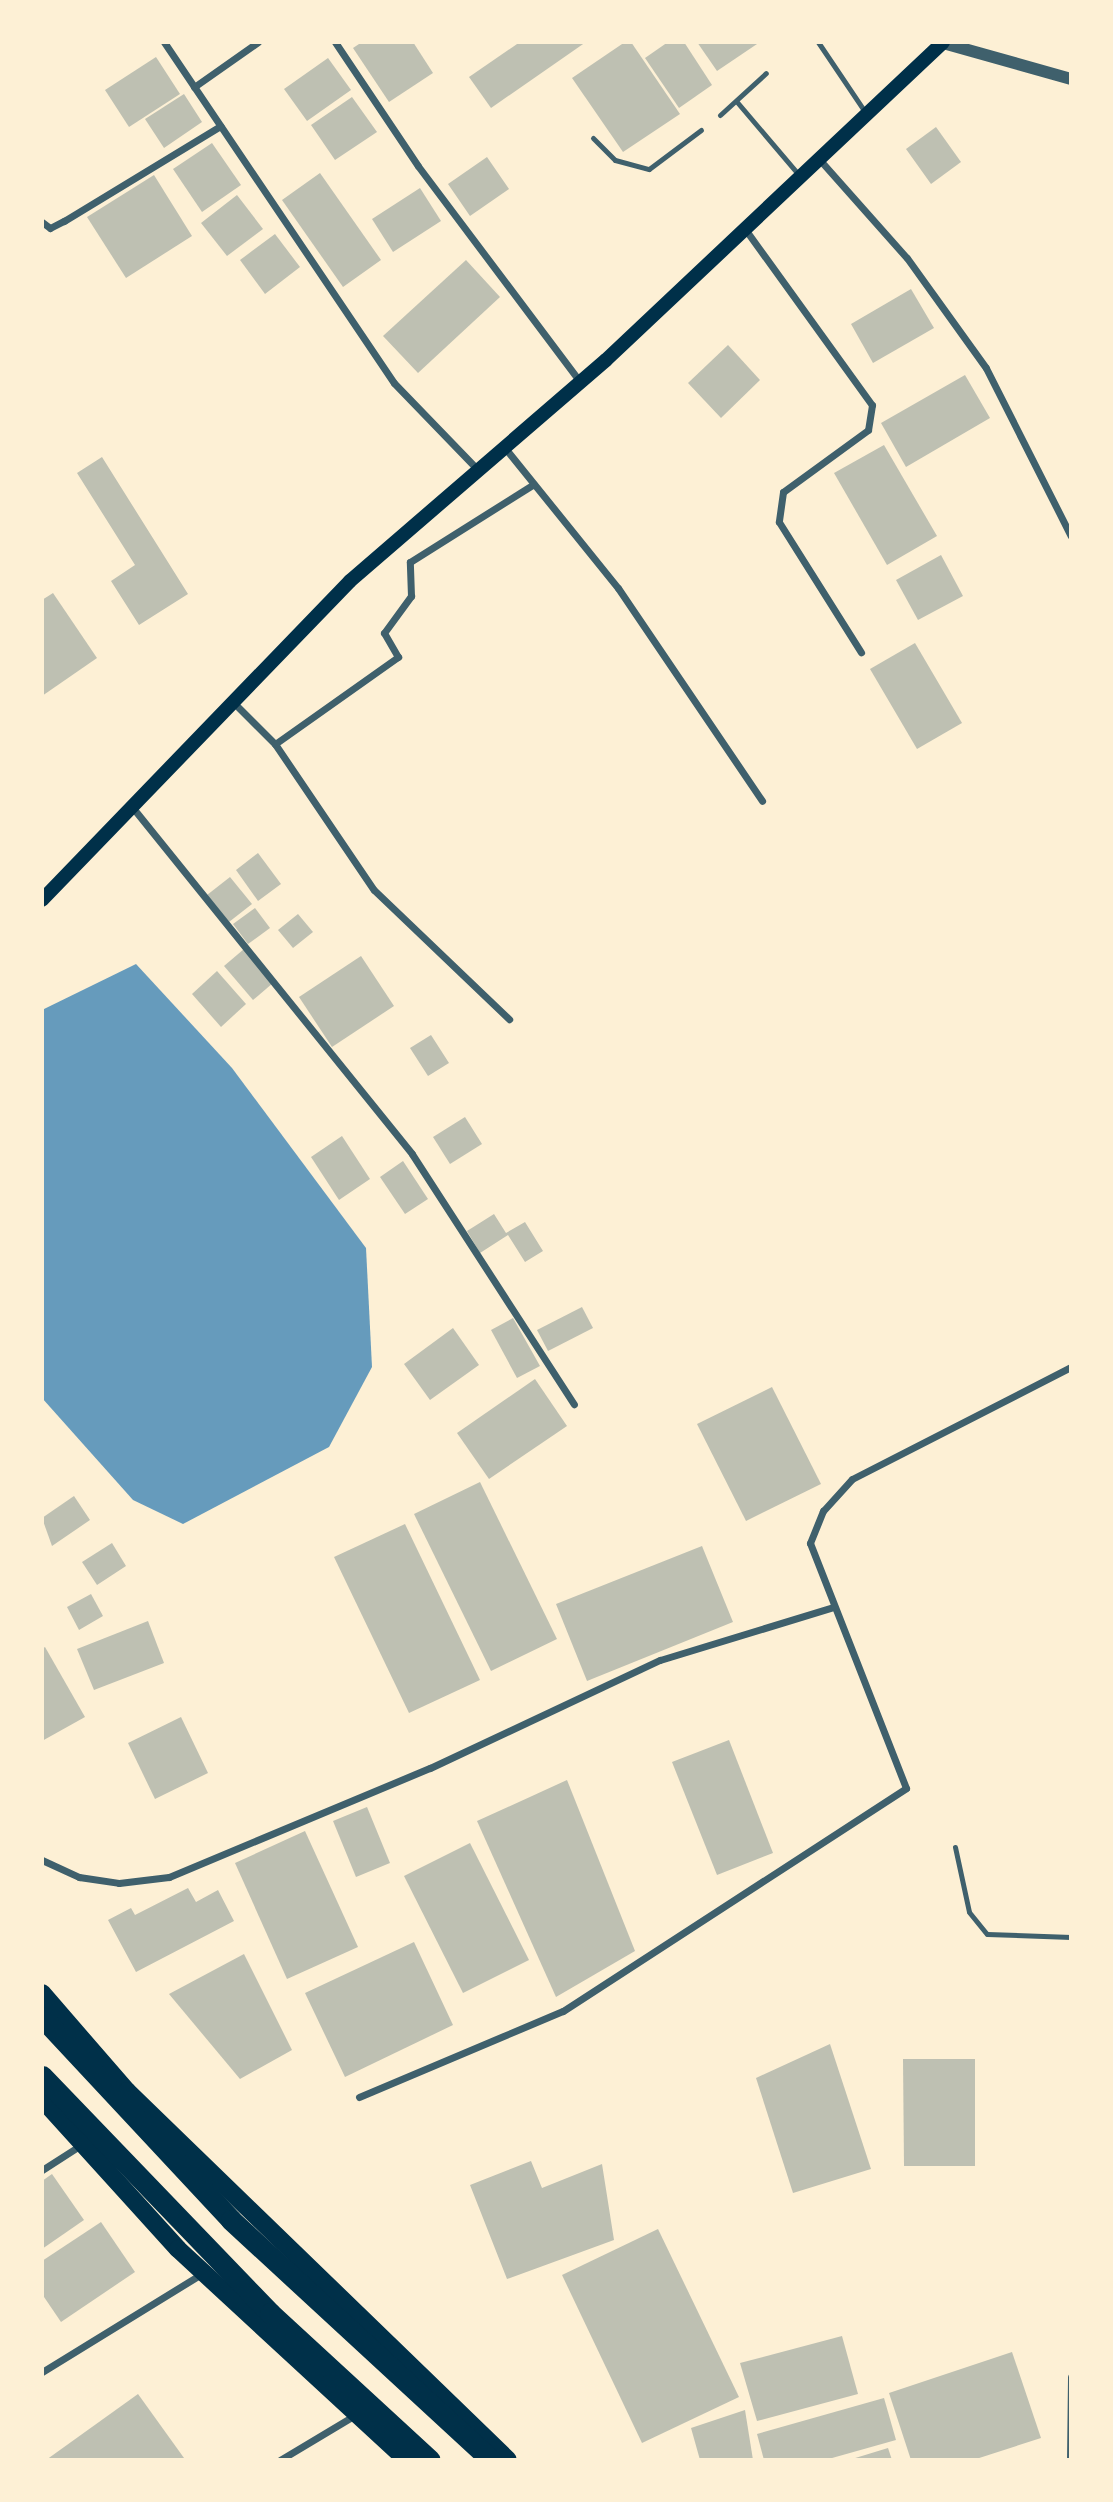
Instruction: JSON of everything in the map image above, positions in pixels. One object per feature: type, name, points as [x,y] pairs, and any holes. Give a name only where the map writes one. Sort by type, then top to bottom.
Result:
[{"type":"highway","points":[[42,2017],[231,2220],[491,2460]]},
{"type":"highway","points":[[42,2076],[270,2314],[430,2460]]},
{"type":"main road","points":[[42,900],[350,581],[580,382],[943,42]]},
{"type":"main road","points":[[42,1993],[127,2091],[508,2460]]},
{"type":"main road","points":[[42,2099],[81,2146],[204,2272],[407,2460]]},
{"type":"street","points":[[164,42],[394,383],[479,470]]},
{"type":"street","points":[[194,88],[258,42]]},
{"type":"street","points":[[335,42],[418,166],[580,382]]},
{"type":"street","points":[[943,42],[1071,79]]},
{"type":"street","points":[[42,222],[50,228],[64,221],[220,125]]},
{"type":"street","points":[[819,159],[907,258],[986,368],[1071,536]]},
{"type":"street","points":[[745,229],[872,405],[869,430],[782,492],[779,522],[861,652]]},
{"type":"street","points":[[504,448],[618,588],[762,801]]},
{"type":"street","points":[[275,744],[398,657],[384,633],[411,596],[410,562],[534,484]]},
{"type":"street","points":[[234,703],[275,744],[374,890],[509,1019]]},
{"type":"street","points":[[133,808],[412,1154],[574,1404]]},
{"type":"street","points":[[359,2097],[563,2011],[906,1788],[810,1543],[823,1511],[852,1479],[1071,1367]]},
{"type":"street","points":[[42,1860],[79,1877],[119,1883],[169,1877],[430,1768],[660,1660],[833,1607]]},
{"type":"street","points":[[42,2170],[81,2146]]},
{"type":"street","points":[[42,2372],[204,2272]]},
{"type":"street","points":[[1070,2460],[1071,2377]]},
{"type":"street","points":[[280,2460],[358,2414]]},
{"type":"lane","points":[[818,42],[867,115]]},
{"type":"lane","points":[[720,115],[765,73]]},
{"type":"lane","points":[[737,102],[800,177]]},
{"type":"lane","points":[[593,138],[615,160],[649,169],[701,130]]},
{"type":"lane","points":[[955,1847],[969,1912],[986,1934],[1071,1937]]},
{"type":"water","points":[[136,964],[232,1068],[366,1248],[372,1367],[329,1447],[183,1524],[133,1500],[42,1398],[42,1010]]},
{"type":"building","points":[[362,42],[413,42],[433,73],[389,102],[353,48]]},
{"type":"building","points":[[520,42],[586,42],[491,108],[469,77]]},
{"type":"building","points":[[625,42],[631,42],[680,114],[623,152],[572,78]]},
{"type":"building","points":[[668,42],[684,42],[712,85],[679,108],[645,58]]},
{"type":"building","points":[[697,42],[760,42],[717,71]]},
{"type":"building","points":[[156,57],[180,94],[129,127],[105,90]]},
{"type":"building","points":[[328,58],[351,90],[307,121],[284,89]]},
{"type":"building","points":[[184,94],[202,122],[164,148],[145,119]]},
{"type":"building","points":[[352,97],[377,132],[335,160],[311,125]]},
{"type":"building","points":[[936,127],[961,162],[931,184],[906,149]]},
{"type":"building","points":[[212,143],[241,185],[202,212],[173,169]]},
{"type":"building","points":[[487,157],[509,189],[470,216],[448,184]]},
{"type":"building","points":[[320,173],[381,260],[343,287],[282,200]]},
{"type":"building","points":[[154,175],[192,236],[126,278],[87,217]]},
{"type":"building","points":[[420,188],[441,221],[393,252],[372,219]]},
{"type":"building","points":[[237,195],[263,229],[227,256],[201,223]]},
{"type":"building","points":[[275,234],[300,267],[265,294],[240,260]]},
{"type":"building","points":[[466,260],[500,297],[418,373],[383,336]]},
{"type":"building","points":[[911,289],[934,328],[873,363],[851,324]]},
{"type":"building","points":[[728,345],[760,380],[721,418],[688,383]]},
{"type":"building","points":[[965,375],[990,418],[906,467],[881,423]]},
{"type":"building","points":[[884,445],[937,536],[887,565],[834,473]]},
{"type":"building","points":[[102,457],[188,594],[139,625],[111,581],[135,565],[77,473]]},
{"type":"building","points":[[941,555],[963,596],[918,620],[896,580]]},
{"type":"building","points":[[53,593],[97,658],[42,696],[42,600]]},
{"type":"building","points":[[915,643],[962,723],[917,749],[870,669]]},
{"type":"building","points":[[258,853],[281,884],[258,901],[236,870]]},
{"type":"building","points":[[230,877],[252,904],[229,922],[207,895]]},
{"type":"building","points":[[255,908],[270,928],[248,944],[233,924]]},
{"type":"building","points":[[298,914],[313,932],[293,948],[278,930]]},
{"type":"building","points":[[244,949],[273,983],[253,1000],[224,966]]},
{"type":"building","points":[[361,956],[394,1006],[332,1047],[299,997]]},
{"type":"building","points":[[217,971],[246,1004],[221,1027],[192,994]]},
{"type":"building","points":[[431,1035],[449,1063],[428,1076],[410,1048]]},
{"type":"building","points":[[465,1117],[482,1144],[450,1164],[433,1137]]},
{"type":"building","points":[[342,1136],[370,1179],[339,1200],[311,1157]]},
{"type":"building","points":[[403,1161],[428,1199],[405,1214],[380,1177]]},
{"type":"building","points":[[494,1214],[506,1233],[525,1222],[543,1251],[525,1262],[508,1235],[480,1253],[467,1231]]},
{"type":"building","points":[[582,1307],[593,1328],[548,1351],[537,1330]]},
{"type":"building","points":[[513,1318],[540,1366],[517,1378],[491,1330]]},
{"type":"building","points":[[453,1328],[479,1365],[430,1400],[404,1364]]},
{"type":"building","points":[[535,1379],[567,1426],[489,1479],[457,1433]]},
{"type":"building","points":[[772,1387],[821,1484],[746,1521],[697,1424]]},
{"type":"building","points":[[480,1482],[557,1639],[491,1671],[414,1514]]},
{"type":"building","points":[[74,1496],[90,1520],[52,1546],[42,1518]]},
{"type":"building","points":[[405,1524],[480,1680],[409,1713],[334,1557]]},
{"type":"building","points":[[112,1543],[126,1566],[97,1585],[82,1562]]},
{"type":"building","points":[[702,1546],[733,1622],[587,1681],[556,1604]]},
{"type":"building","points":[[91,1594],[103,1616],[79,1630],[67,1607]]},
{"type":"building","points":[[148,1621],[164,1663],[94,1690],[77,1649]]},
{"type":"building","points":[[45,1647],[85,1717],[42,1741],[42,1649]]},
{"type":"building","points":[[181,1717],[208,1773],[155,1799],[128,1743]]},
{"type":"building","points":[[729,1740],[773,1853],[717,1875],[672,1762]]},
{"type":"building","points":[[567,1780],[635,1951],[556,1997],[477,1821]]},
{"type":"building","points":[[367,1807],[390,1863],[356,1877],[333,1821]]},
{"type":"building","points":[[305,1831],[358,1947],[287,1979],[235,1863]]},
{"type":"building","points":[[470,1843],[529,1960],[463,1993],[404,1876]]},
{"type":"building","points":[[188,1888],[196,1902],[218,1890],[234,1921],[136,1972],[108,1920],[131,1908],[135,1915]]},
{"type":"building","points":[[414,1942],[453,2025],[345,2077],[305,1993]]},
{"type":"building","points":[[244,1954],[292,2050],[240,2079],[169,1994]]},
{"type":"building","points":[[830,2044],[871,2169],[793,2193],[756,2078]]},
{"type":"building","points":[[903,2059],[975,2059],[975,2166],[904,2166]]},
{"type":"building","points":[[531,2161],[542,2188],[602,2164],[614,2240],[507,2279],[470,2185]]},
{"type":"building","points":[[52,2174],[84,2220],[42,2249],[42,2181]]},
{"type":"building","points":[[101,2222],[135,2272],[61,2322],[42,2294],[42,2261]]},
{"type":"building","points":[[658,2229],[739,2397],[642,2443],[562,2275]]},
{"type":"building","points":[[842,2336],[858,2394],[757,2421],[740,2363]]},
{"type":"building","points":[[1012,2352],[1041,2438],[973,2460],[911,2460],[889,2393]]},
{"type":"building","points":[[138,2394],[184,2458],[46,2460]]},
{"type":"building","points":[[884,2398],[896,2440],[825,2460],[764,2460],[757,2434]]},
{"type":"building","points":[[745,2410],[753,2460],[700,2460],[691,2428]]},
{"type":"building","points":[[888,2448],[892,2460],[852,2460],[852,2459]]}]
